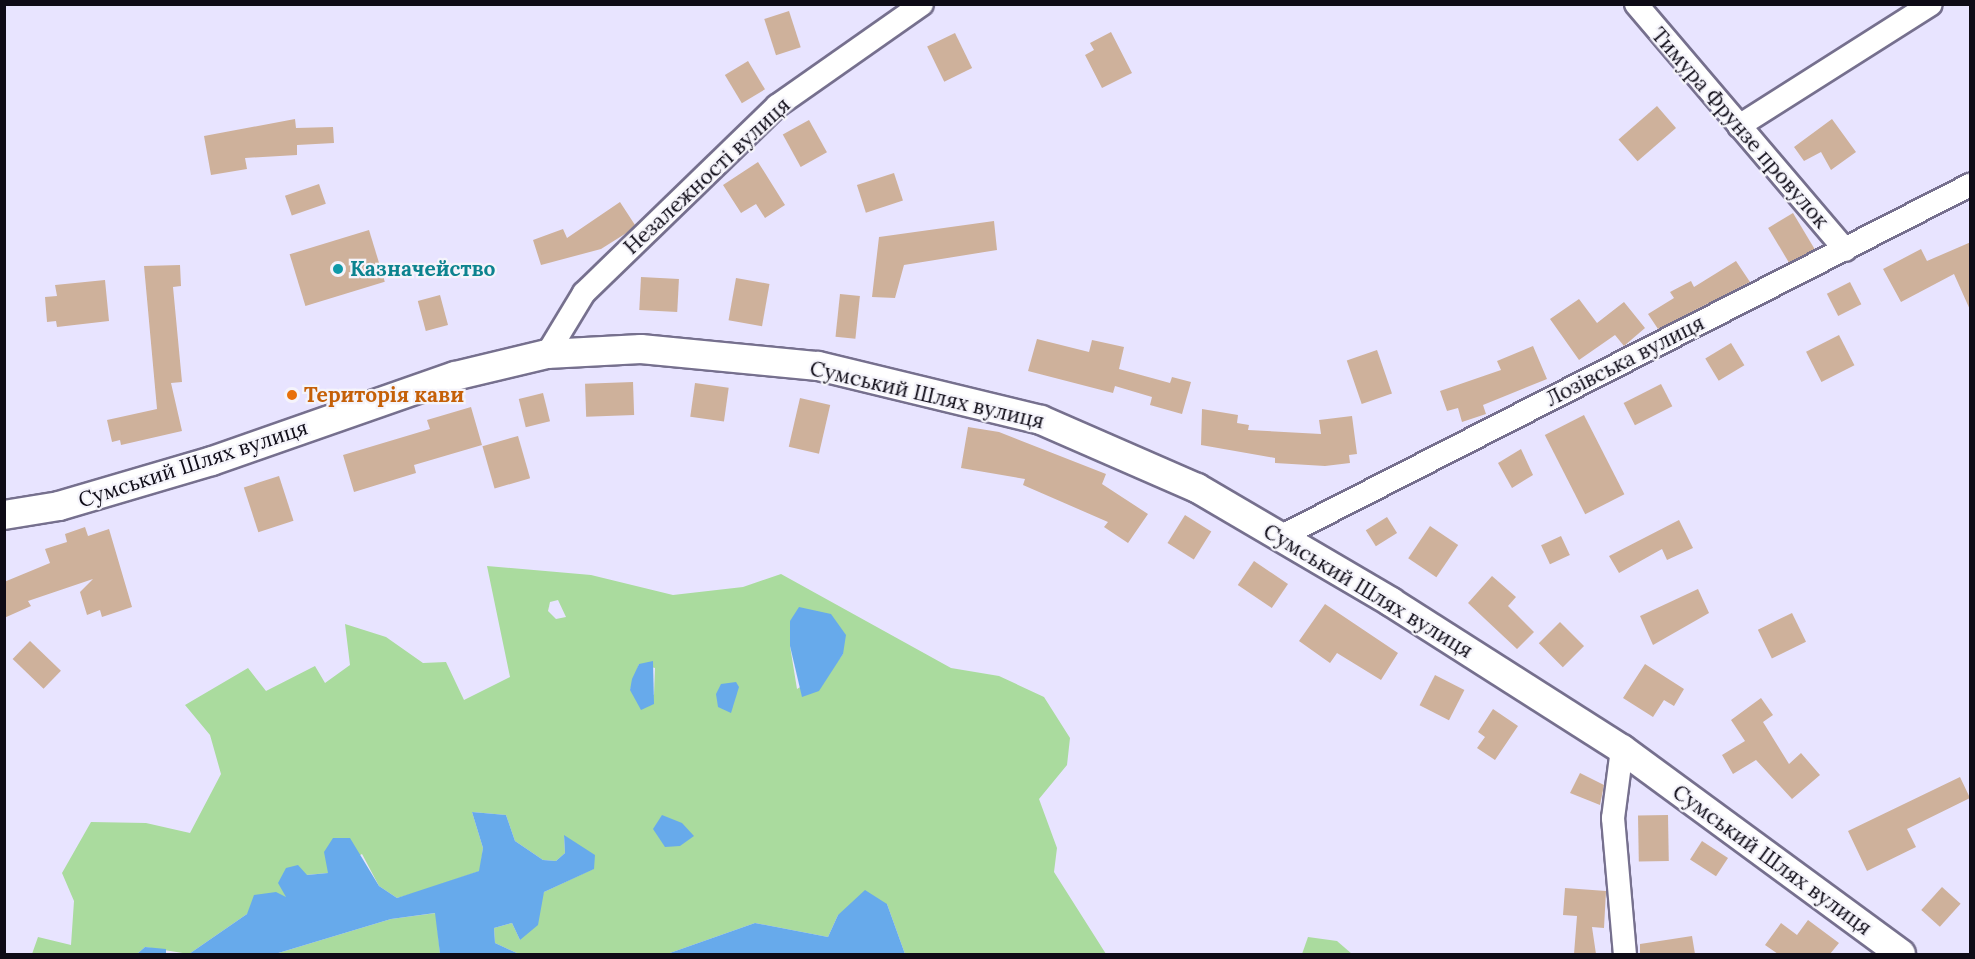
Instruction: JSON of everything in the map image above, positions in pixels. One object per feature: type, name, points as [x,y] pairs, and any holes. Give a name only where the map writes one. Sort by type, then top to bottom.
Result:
[{"type":"main road","name":"Сумський Шлях вулиця","points":[[4,515],[58,506],[201,465],[455,376],[547,354],[641,349],[818,366],[1041,420],[1197,488],[1622,749],[1901,954]]},
{"type":"street","name":"Незалежності вулиця","points":[[547,354],[584,293],[777,106],[922,4]]},
{"type":"street","name":"Тимура Фрунзе провулок","points":[[1636,4],[1845,250]]},
{"type":"street","points":[[1739,126],[1931,4]]},
{"type":"street","name":"Лозівська вулиця","points":[[1280,537],[1971,185]]},
{"type":"street","points":[[1622,749],[1613,818],[1625,954]]},
{"type":"green space","points":[[487,566],[591,575],[673,595],[743,587],[781,574],[951,668],[999,676],[1044,697],[1070,738],[1067,765],[1039,799],[1057,848],[1054,872],[1106,954],[905,954],[887,904],[838,915],[828,937],[755,923],[667,954],[519,954],[495,943],[494,928],[512,923],[520,940],[544,892],[593,869],[564,836],[565,853],[556,861],[543,860],[515,841],[506,815],[472,812],[483,848],[480,871],[415,893],[397,898],[379,886],[362,854],[328,873],[306,875],[285,890],[286,897],[247,914],[189,954],[145,947],[137,954],[32,954],[38,937],[71,945],[74,901],[62,873],[91,822],[146,823],[190,833],[221,774],[210,735],[185,705],[248,668],[266,691],[315,666],[325,683],[350,665],[345,624],[386,637],[423,663],[446,662],[464,700],[510,677]],"holes":[[[558,600],[566,617],[556,619],[548,611],[550,602]],[[790,646],[843,654],[834,666],[797,689]],[[639,664],[655,668],[654,695],[630,690]]]},
{"type":"green space","points":[[436,913],[440,954],[275,954],[391,919]]},
{"type":"green space","points":[[1308,937],[1337,941],[1352,954],[1302,954]]},
{"type":"water","points":[[799,607],[831,614],[846,635],[843,654],[819,691],[802,697],[790,646],[790,621]]},
{"type":"water","points":[[653,661],[654,704],[641,710],[630,690],[632,679],[639,664]]},
{"type":"water","points":[[736,682],[739,687],[731,713],[718,707],[716,694],[721,684]]},
{"type":"water","points":[[472,812],[506,815],[515,841],[543,860],[556,861],[565,853],[564,835],[595,855],[594,869],[544,892],[538,925],[520,940],[512,923],[494,928],[495,943],[519,954],[440,954],[435,913],[391,919],[275,954],[189,954],[247,914],[254,895],[276,892],[286,897],[278,883],[286,868],[298,865],[307,875],[328,873],[324,852],[333,838],[350,838],[379,886],[397,898],[479,871],[483,848]]},
{"type":"water","points":[[662,815],[682,823],[694,836],[680,846],[665,847],[653,829]]},
{"type":"water","points":[[865,890],[887,904],[905,954],[667,954],[755,923],[828,937],[838,915]]},
{"type":"water","points":[[145,947],[166,949],[166,954],[137,954]]},
{"type":"building","points":[[789,11],[801,47],[776,55],[764,19]]},
{"type":"building","points":[[1111,32],[1132,73],[1102,88],[1085,55],[1094,50],[1090,43]]},
{"type":"building","points":[[955,33],[972,68],[944,82],[927,47]]},
{"type":"building","points":[[748,61],[765,89],[742,103],[725,75]]},
{"type":"building","points":[[1657,106],[1676,128],[1638,161],[1619,139]]},
{"type":"building","points":[[295,119],[296,128],[333,127],[334,143],[297,145],[297,155],[245,158],[247,169],[211,175],[204,136]]},
{"type":"building","points":[[1832,119],[1856,152],[1831,170],[1821,152],[1804,161],[1794,147]]},
{"type":"building","points":[[809,120],[827,152],[801,167],[783,135]]},
{"type":"building","points":[[758,162],[785,205],[765,218],[756,204],[741,213],[723,185]]},
{"type":"building","points":[[894,173],[903,201],[866,213],[857,185]]},
{"type":"building","points":[[319,184],[326,204],[292,216],[285,196]]},
{"type":"building","points":[[620,202],[635,225],[628,232],[601,249],[541,265],[533,240],[563,229],[567,238]]},
{"type":"building","points":[[1793,213],[1815,249],[1790,264],[1768,228]]},
{"type":"building","points":[[994,221],[997,250],[904,265],[895,298],[872,297],[879,237]]},
{"type":"building","name":"Казначейство","points":[[369,230],[385,282],[305,306],[290,254]]},
{"type":"building","points":[[1971,242],[1971,312],[1954,274],[1901,302],[1883,269],[1921,249],[1927,261]]},
{"type":"building","points":[[1736,261],[1750,282],[1658,329],[1648,314],[1674,298],[1670,292],[1691,281],[1694,287]]},
{"type":"building","points":[[180,265],[181,286],[173,287],[182,382],[171,383],[182,431],[121,445],[120,440],[112,442],[107,420],[157,409],[144,266]]},
{"type":"building","points":[[641,277],[679,279],[677,312],[639,310]]},
{"type":"building","points":[[736,278],[769,284],[762,326],[729,320]]},
{"type":"building","points":[[105,280],[109,321],[57,327],[56,321],[47,322],[45,297],[57,296],[55,285]]},
{"type":"building","points":[[1850,282],[1861,304],[1838,316],[1827,294]]},
{"type":"building","points":[[840,294],[860,296],[855,339],[836,337]]},
{"type":"building","points":[[440,295],[448,325],[426,331],[418,301]]},
{"type":"building","points":[[1579,299],[1597,323],[1624,302],[1645,328],[1624,346],[1615,335],[1579,360],[1550,319]]},
{"type":"building","points":[[1839,335],[1854,365],[1821,382],[1806,352]]},
{"type":"building","points":[[1037,339],[1089,352],[1092,340],[1124,347],[1119,369],[1170,383],[1172,377],[1191,382],[1182,414],[1150,405],[1152,397],[1115,386],[1113,393],[1028,371]]},
{"type":"building","points":[[1731,343],[1744,365],[1719,381],[1705,358]]},
{"type":"building","points":[[1533,346],[1547,379],[1483,405],[1486,414],[1462,422],[1458,408],[1447,411],[1440,391],[1501,370],[1497,361]]},
{"type":"building","points":[[1377,350],[1392,393],[1362,404],[1347,360]]},
{"type":"building","points":[[633,382],[634,415],[586,417],[585,384]]},
{"type":"building","points":[[695,383],[729,388],[724,421],[690,417]]},
{"type":"building","points":[[1661,384],[1672,406],[1635,425],[1624,403]]},
{"type":"building","points":[[543,393],[550,421],[526,427],[519,399]]},
{"type":"building","points":[[800,398],[830,405],[819,454],[789,447]]},
{"type":"building","points":[[471,407],[482,445],[414,465],[416,473],[354,492],[343,455],[430,429],[427,420]]},
{"type":"building","points":[[1202,409],[1238,415],[1237,423],[1249,425],[1248,430],[1321,434],[1319,420],[1352,416],[1357,454],[1349,455],[1350,463],[1325,466],[1275,463],[1275,458],[1201,445]]},
{"type":"building","points":[[1584,415],[1624,494],[1585,514],[1545,435]]},
{"type":"building","points":[[968,427],[999,432],[1106,474],[1102,484],[1148,514],[1128,543],[1104,527],[1108,522],[1023,485],[1025,479],[961,468]]},
{"type":"building","points":[[518,436],[530,478],[495,488],[482,446]]},
{"type":"building","points":[[1521,449],[1533,475],[1512,488],[1498,463]]},
{"type":"building","points":[[279,476],[294,521],[258,532],[244,487]]},
{"type":"building","points":[[1185,515],[1211,531],[1194,559],[1168,543]]},
{"type":"building","points":[[1387,517],[1397,533],[1376,546],[1366,530]]},
{"type":"building","points":[[1679,520],[1693,548],[1667,560],[1662,549],[1619,573],[1609,556]]},
{"type":"building","points":[[1430,526],[1458,545],[1436,577],[1408,558]]},
{"type":"building","points":[[85,527],[88,536],[109,529],[132,607],[102,617],[100,610],[87,615],[80,592],[93,579],[28,601],[31,606],[4,618],[4,582],[50,563],[45,549],[67,542],[65,534]]},
{"type":"building","points":[[1561,536],[1570,555],[1550,564],[1541,545]]},
{"type":"building","points":[[1254,561],[1288,584],[1272,608],[1238,585]]},
{"type":"building","points":[[1492,576],[1516,597],[1508,606],[1534,632],[1517,649],[1468,603]]},
{"type":"building","points":[[1698,589],[1709,613],[1653,645],[1640,616]]},
{"type":"building","points":[[1325,604],[1398,653],[1381,680],[1337,653],[1330,663],[1299,641]]},
{"type":"building","points":[[1792,613],[1806,642],[1772,658],[1758,630]]},
{"type":"building","points":[[1560,622],[1584,646],[1563,667],[1539,643]]},
{"type":"building","points":[[30,641],[61,671],[44,689],[13,659]]},
{"type":"building","points":[[1645,664],[1684,689],[1674,706],[1664,700],[1653,717],[1623,698]]},
{"type":"building","points":[[1435,675],[1464,690],[1449,720],[1420,705]]},
{"type":"building","points":[[1761,698],[1773,715],[1763,722],[1789,764],[1801,753],[1820,775],[1792,799],[1756,760],[1733,774],[1722,755],[1745,741],[1731,720]]},
{"type":"building","points":[[1493,709],[1518,726],[1495,760],[1477,748],[1485,737],[1478,732]]},
{"type":"building","points":[[1580,773],[1604,785],[1600,805],[1570,793]]},
{"type":"building","points":[[1960,777],[1970,798],[1907,829],[1916,847],[1867,871],[1848,831]]},
{"type":"building","points":[[1668,815],[1669,861],[1639,862],[1638,816]]},
{"type":"building","points":[[1702,841],[1728,858],[1716,876],[1690,859]]},
{"type":"building","points":[[1942,887],[1961,904],[1940,927],[1921,910]]},
{"type":"building","points":[[1565,888],[1606,891],[1604,928],[1592,927],[1596,954],[1574,954],[1577,916],[1563,915]]},
{"type":"building","points":[[1808,920],[1839,943],[1830,954],[1778,954],[1765,945],[1781,923],[1797,935]]},
{"type":"building","points":[[1692,936],[1695,954],[1640,954],[1640,944]]},
{"type":"place","name":"Казначейство","points":[[338,269]]},
{"type":"place","name":"Територія кави","points":[[292,395]]}]
